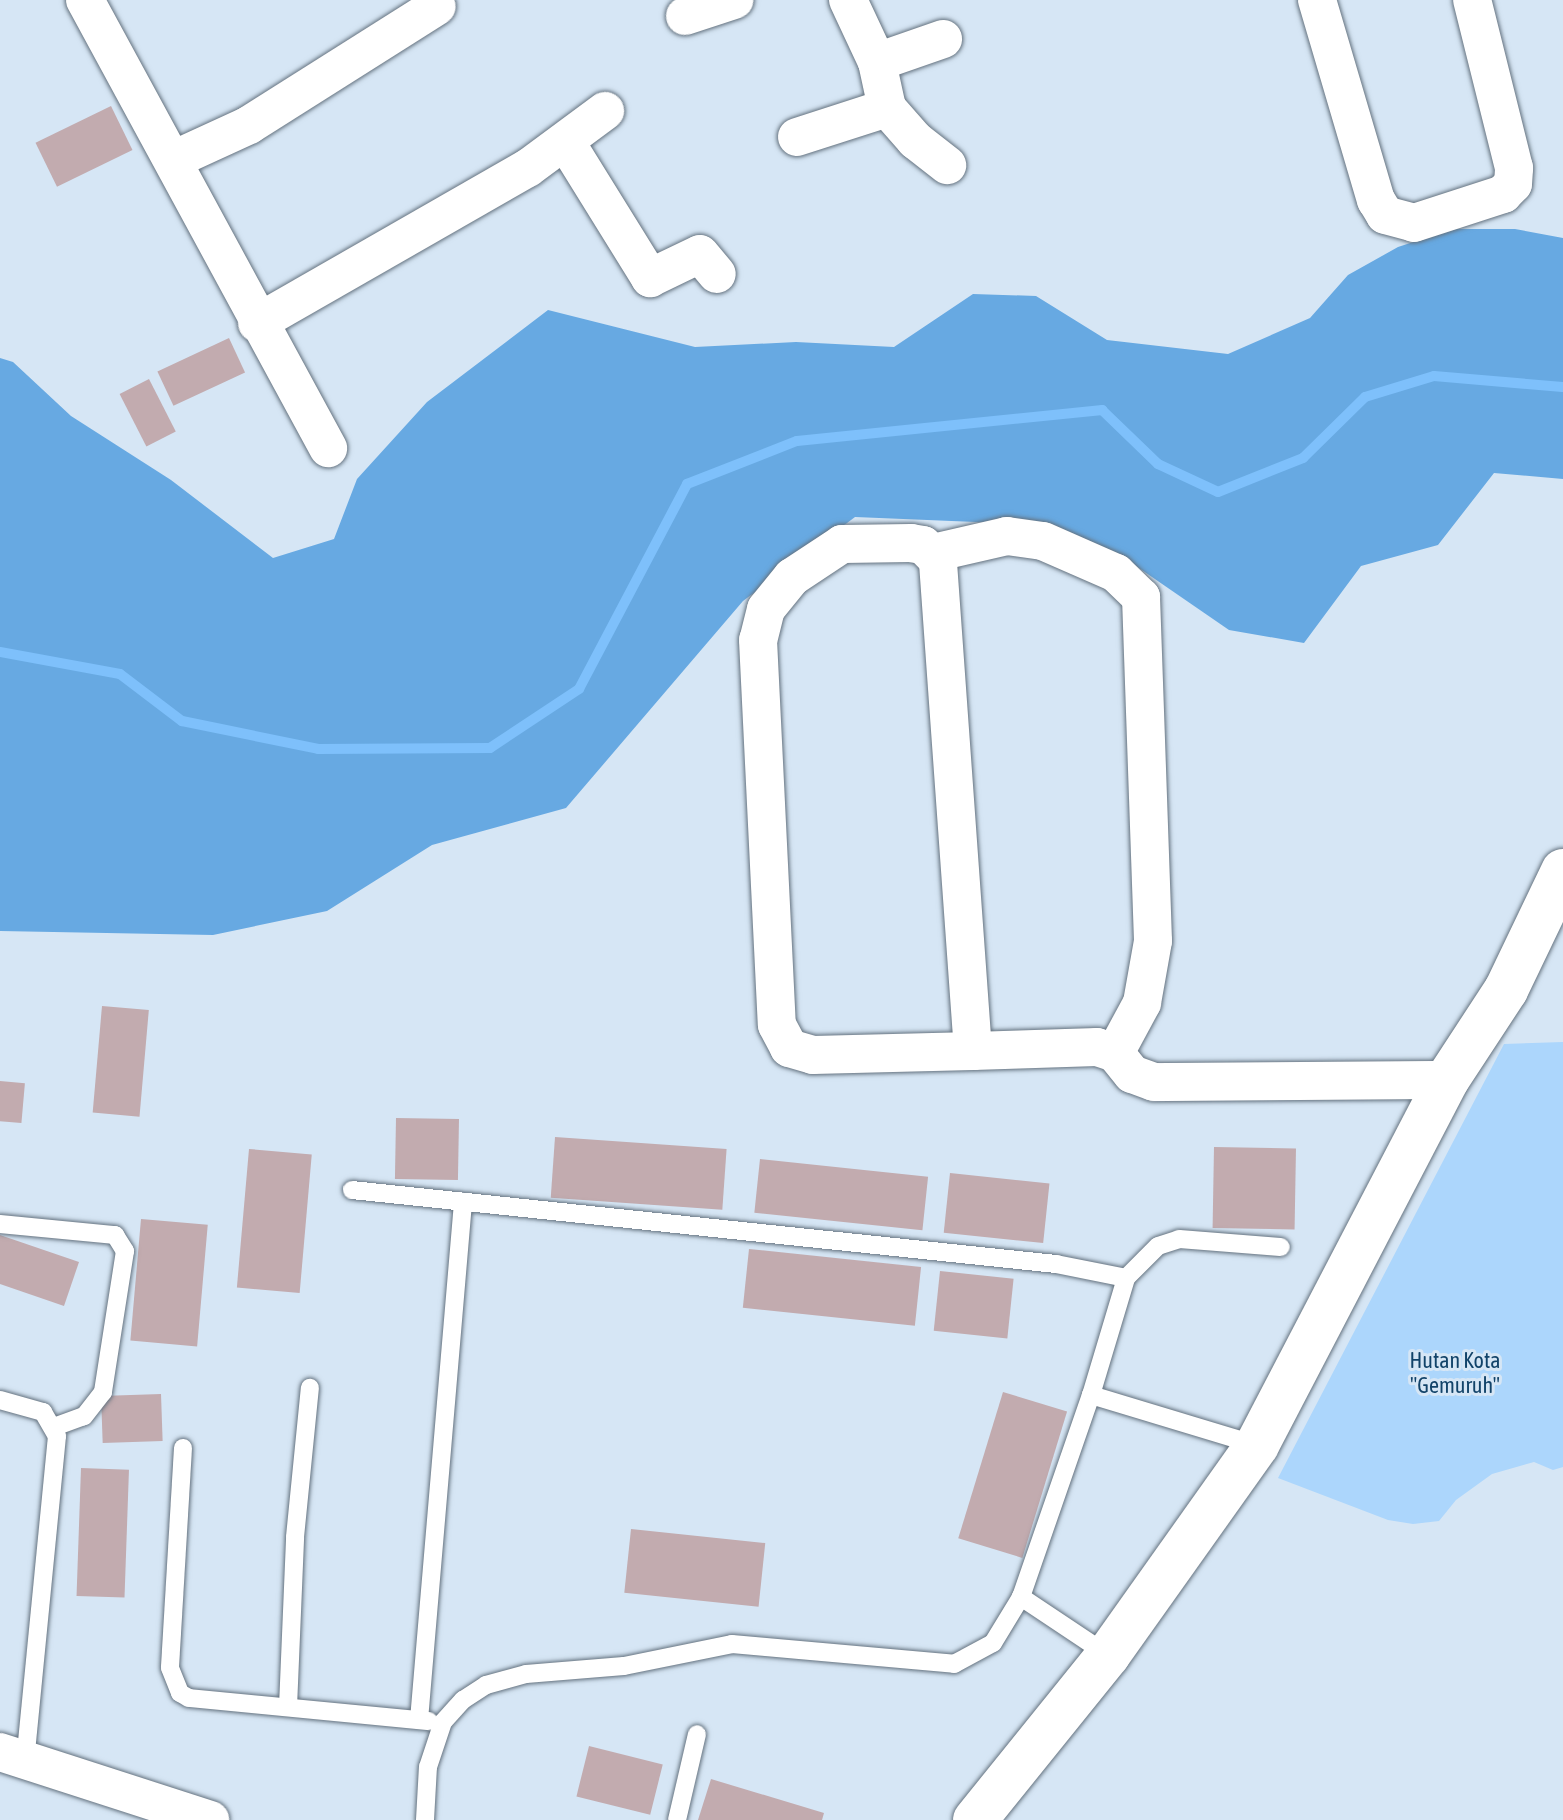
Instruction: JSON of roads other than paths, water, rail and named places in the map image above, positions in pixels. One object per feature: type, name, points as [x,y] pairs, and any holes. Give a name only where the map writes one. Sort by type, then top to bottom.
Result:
[{"type":"street","points":[[85,0],[173,160],[257,323],[328,448]]},
{"type":"street","points":[[685,16],[734,0]]},
{"type":"street","points":[[848,0],[877,62],[887,108],[915,140],[947,165]]},
{"type":"street","points":[[1317,0],[1376,200],[1385,215],[1414,223],[1503,194],[1513,184],[1510,150],[1472,0]]},
{"type":"street","points":[[173,160],[249,125],[437,6]]},
{"type":"street","points":[[877,62],[943,39]]},
{"type":"street","points":[[797,137],[887,108]]},
{"type":"street","points":[[257,323],[567,144],[605,111]]},
{"type":"street","points":[[567,144],[650,278],[700,254],[717,274]]},
{"type":"street","points":[[933,553],[1007,536],[1043,541],[1116,573],[1141,597],[1153,941],[1142,1003],[1115,1053]]},
{"type":"street","points":[[973,1051],[938,560],[933,553],[911,543],[842,544],[792,577],[766,609],[758,640],[777,1025],[789,1048],[813,1055],[973,1051],[1097,1047],[1115,1053],[1132,1074],[1154,1082],[1447,1080]]},
{"type":"street","points":[[975,1820],[1108,1655],[1257,1445],[1447,1080],[1506,990],[1563,871]]},
{"type":"street","points":[[12,1756],[206,1819]]},
{"type":"lane","points":[[352,1190],[1056,1264],[1126,1278]]},
{"type":"lane","points":[[419,1720],[463,1202]]},
{"type":"lane","points":[[0,1224],[115,1235],[125,1251],[103,1392],[84,1416],[54,1427]]},
{"type":"lane","points":[[425,1820],[428,1767],[443,1722],[463,1700],[486,1685],[513,1678],[624,1666],[732,1644],[954,1664],[993,1643],[1021,1597],[1091,1395],[1126,1278],[1158,1246],[1179,1239],[1281,1247]]},
{"type":"lane","points":[[288,1707],[295,1537],[310,1388]]},
{"type":"lane","points":[[1091,1395],[1257,1445]]},
{"type":"lane","points":[[0,1400],[43,1412],[54,1427],[12,1756]]},
{"type":"lane","points":[[183,1448],[170,1668],[173,1683],[189,1698],[443,1722]]},
{"type":"lane","points":[[1021,1597],[1108,1655]]},
{"type":"lane","points":[[677,1820],[697,1734]]},
{"type":"waterway","points":[[0,652],[120,674],[182,721],[318,749],[490,748],[579,689],[687,484],[797,441],[1102,410],[1158,464],[1218,492],[1303,458],[1365,397],[1434,376],[1563,387]]},
{"type":"park label","name":"Hutan Kota \"Gemuruh\"","points":[[1455,1372]]}]
